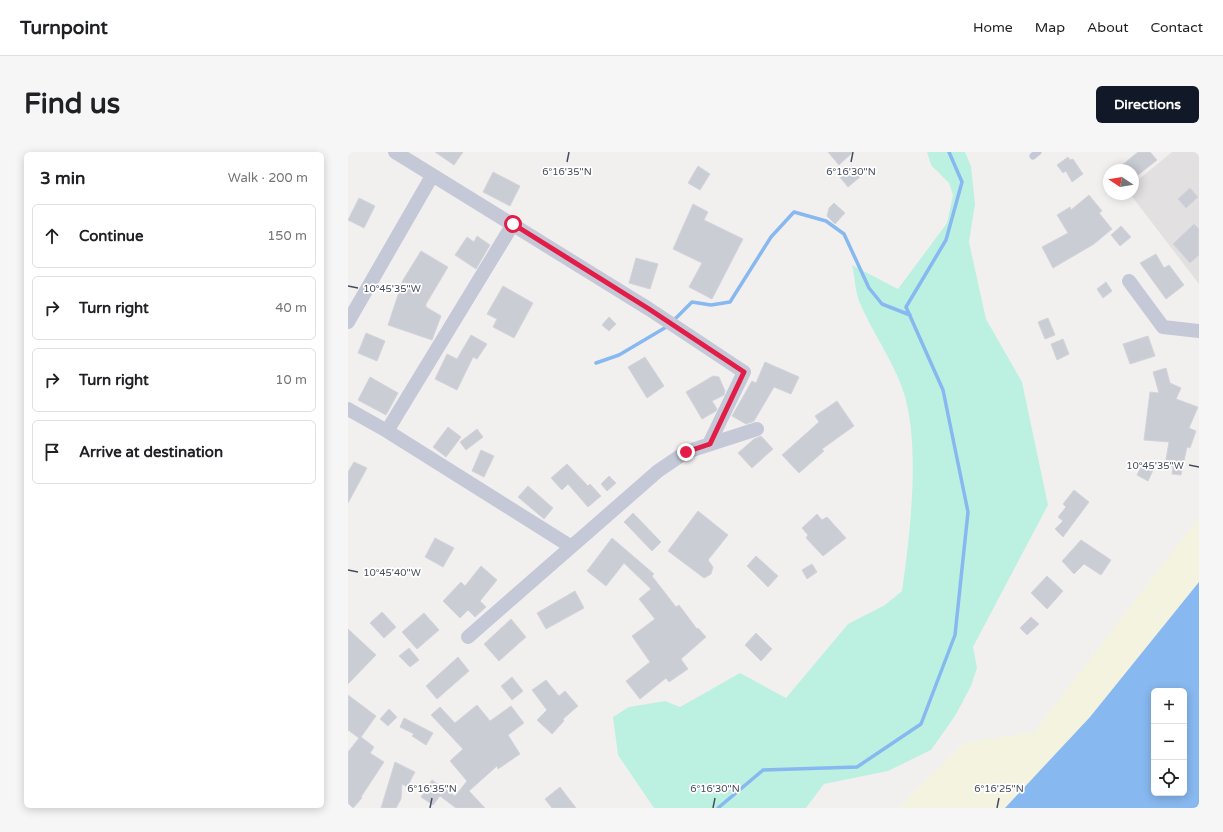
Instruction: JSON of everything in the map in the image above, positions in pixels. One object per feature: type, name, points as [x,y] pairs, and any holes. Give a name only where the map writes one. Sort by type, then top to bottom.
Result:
[{"type":"street","points":[[395,152],[649,309],[744,372],[710,444]]},
{"type":"street","points":[[348,322],[432,176]]},
{"type":"street","points":[[388,431],[513,224]]},
{"type":"street","points":[[1129,281],[1163,327],[1199,331]]},
{"type":"street","points":[[348,409],[388,431],[570,546]]},
{"type":"street","points":[[468,637],[570,546],[658,471],[686,452],[757,429]]},
{"type":"shaded area","points":[[1172,152],[1199,152],[1199,284],[1135,200],[1139,200],[1139,179]]},
{"type":"green space","points":[[927,152],[965,152],[971,166],[975,204],[969,242],[986,319],[1022,382],[1048,505],[973,647],[977,668],[971,686],[955,716],[931,750],[888,771],[824,784],[806,808],[654,808],[618,755],[613,717],[629,707],[665,701],[680,707],[740,673],[786,698],[848,624],[885,605],[902,591],[911,515],[913,459],[911,432],[907,407],[901,385],[897,374],[859,301],[852,265],[898,289],[947,223],[953,195],[949,183],[931,165]]},
{"type":"sand","points":[[1199,517],[1199,582],[1090,717],[1005,808],[898,808],[964,743],[1034,732]]},
{"type":"water","points":[[1199,582],[1199,808],[1005,808],[1090,717]]},
{"type":"building","points":[[435,152],[463,152],[454,165]]},
{"type":"building","points":[[828,152],[853,152],[839,165]]},
{"type":"building","points":[[1138,152],[1150,152],[1157,160],[1139,174],[1139,164],[1123,164]]},
{"type":"building","points":[[1068,157],[1070,160],[1073,159],[1083,174],[1072,182],[1066,171],[1063,173],[1057,165]]},
{"type":"building","points":[[698,166],[710,174],[700,190],[688,183]]},
{"type":"building","points":[[851,166],[860,177],[848,187],[839,176]]},
{"type":"building","points":[[493,172],[520,186],[510,206],[483,192]]},
{"type":"building","points":[[1190,188],[1198,197],[1186,208],[1178,199]]},
{"type":"building","points":[[1089,195],[1102,211],[1099,213],[1112,229],[1094,244],[1053,268],[1042,247],[1068,233],[1057,215],[1070,207],[1071,210]]},
{"type":"building","points":[[359,198],[375,206],[364,228],[348,220]]},
{"type":"building","points":[[834,203],[845,213],[835,224],[827,216],[829,208]]},
{"type":"building","points":[[693,204],[708,212],[704,220],[743,239],[712,299],[689,287],[702,263],[673,249]]},
{"type":"building","points":[[1194,224],[1199,229],[1199,255],[1190,263],[1173,244]]},
{"type":"building","points":[[1121,226],[1131,237],[1120,246],[1111,235]]},
{"type":"building","points":[[477,236],[490,245],[476,269],[455,255],[467,237],[474,242]]},
{"type":"building","points":[[421,251],[448,267],[426,304],[426,307],[441,316],[432,340],[388,325],[403,280]]},
{"type":"building","points":[[1156,254],[1164,268],[1169,265],[1184,285],[1166,299],[1140,263]]},
{"type":"building","points":[[636,258],[658,264],[650,289],[629,283]]},
{"type":"building","points":[[1106,282],[1112,291],[1103,298],[1097,289]]},
{"type":"building","points":[[503,286],[533,303],[514,338],[493,327],[497,319],[487,314]]},
{"type":"building","points":[[609,317],[616,324],[609,331],[602,325]]},
{"type":"building","points":[[1048,318],[1055,335],[1045,339],[1038,322]]},
{"type":"building","points":[[366,333],[385,341],[377,361],[358,353]]},
{"type":"building","points":[[471,335],[487,344],[477,359],[473,357],[457,390],[435,379],[447,354],[457,359]]},
{"type":"building","points":[[1148,336],[1155,356],[1130,364],[1123,344]]},
{"type":"building","points":[[1063,339],[1069,354],[1057,360],[1051,344]]},
{"type":"building","points":[[645,357],[664,386],[647,398],[628,367]]},
{"type":"building","points":[[765,362],[799,377],[791,394],[774,387],[754,421],[746,424],[732,416],[752,381],[756,383]]},
{"type":"building","points":[[1166,368],[1170,383],[1181,388],[1176,399],[1198,407],[1189,428],[1196,431],[1190,448],[1187,447],[1181,475],[1172,474],[1173,467],[1165,465],[1169,442],[1144,440],[1150,392],[1159,393],[1153,372]]},
{"type":"building","points":[[713,376],[719,377],[725,391],[724,395],[712,401],[717,409],[716,411],[702,419],[686,392]]},
{"type":"building","points":[[370,377],[398,393],[386,415],[358,400]]},
{"type":"building","points":[[837,401],[854,426],[822,449],[824,451],[799,473],[782,455],[819,422],[815,416]]},
{"type":"building","points":[[448,427],[461,437],[446,457],[433,447]]},
{"type":"building","points":[[477,429],[483,437],[466,450],[460,442]]},
{"type":"building","points":[[761,436],[773,449],[752,468],[738,453],[754,439]]},
{"type":"building","points":[[481,450],[494,456],[484,477],[472,471]]},
{"type":"building","points":[[354,462],[367,468],[348,503],[348,472]]},
{"type":"building","points":[[1143,463],[1154,468],[1148,481],[1137,475]]},
{"type":"building","points":[[567,464],[588,486],[590,484],[601,496],[588,507],[568,484],[562,490],[551,478]]},
{"type":"building","points":[[609,476],[616,483],[607,491],[601,484]]},
{"type":"building","points":[[528,486],[553,508],[544,519],[518,497]]},
{"type":"building","points":[[1074,490],[1089,502],[1063,537],[1055,529],[1063,521],[1058,517],[1066,507],[1063,504]]},
{"type":"building","points":[[698,511],[728,535],[708,560],[713,567],[711,574],[704,578],[668,551]]},
{"type":"building","points":[[633,513],[661,542],[652,551],[624,522]]},
{"type":"building","points":[[817,514],[822,520],[827,517],[846,538],[823,556],[806,538],[808,535],[802,528]]},
{"type":"building","points":[[435,538],[454,548],[443,567],[425,557]]},
{"type":"building","points":[[612,538],[654,574],[652,576],[676,607],[679,605],[697,629],[698,628],[706,637],[681,659],[688,669],[669,682],[666,678],[640,699],[626,681],[650,662],[632,636],[655,619],[639,599],[651,589],[624,563],[606,586],[587,571]]},
{"type":"building","points":[[1081,540],[1111,560],[1101,575],[1084,564],[1074,574],[1062,561]]},
{"type":"building","points":[[756,556],[778,576],[768,587],[747,566]]},
{"type":"building","points":[[812,564],[817,572],[807,579],[802,570]]},
{"type":"building","points":[[481,566],[497,580],[480,601],[486,607],[475,617],[468,610],[460,618],[443,601],[461,582],[465,586]]},
{"type":"building","points":[[1047,576],[1063,591],[1047,609],[1031,593]]},
{"type":"building","points":[[575,591],[584,608],[546,629],[537,613]]},
{"type":"building","points":[[382,612],[396,627],[384,638],[370,623]]},
{"type":"building","points":[[424,613],[439,630],[417,649],[402,632]]},
{"type":"building","points":[[1031,617],[1039,624],[1027,635],[1020,628]]},
{"type":"building","points":[[511,619],[526,637],[499,661],[484,644]]},
{"type":"building","points":[[348,629],[376,655],[348,684]]},
{"type":"building","points":[[756,633],[772,649],[761,661],[745,645]]},
{"type":"building","points":[[409,648],[419,660],[410,667],[399,656]]},
{"type":"building","points":[[458,657],[469,671],[437,699],[426,686]]},
{"type":"building","points":[[512,677],[523,691],[512,700],[501,686]]},
{"type":"building","points":[[546,680],[559,696],[565,691],[578,706],[563,719],[564,721],[552,734],[537,720],[547,710],[532,690]]},
{"type":"building","points":[[348,695],[376,716],[361,737],[374,747],[370,753],[384,762],[361,797],[362,798],[353,808],[348,803],[348,752],[359,738],[348,730]]},
{"type":"building","points":[[477,705],[490,721],[511,706],[524,723],[508,735],[520,754],[498,769],[497,766],[469,791],[485,808],[456,808],[440,796],[433,805],[421,797],[432,780],[455,796],[467,781],[450,761],[463,749],[431,715],[440,707],[455,723]]},
{"type":"building","points":[[389,709],[397,717],[388,726],[380,719]]},
{"type":"building","points":[[404,718],[433,733],[426,745],[412,736],[414,734],[400,727]]},
{"type":"building","points":[[395,762],[415,772],[407,787],[402,784],[401,799],[396,808],[381,808]]},
{"type":"building","points":[[560,787],[576,808],[552,808],[545,799]]},
{"type":"waterway","points":[[718,808],[763,770],[857,767],[921,724],[955,635],[968,512],[943,390],[906,307],[946,240],[962,182],[949,152]]},
{"type":"waterway","points":[[672,322],[692,302],[711,305],[730,302],[771,237],[794,212],[826,221],[844,234],[869,288],[882,304],[910,315]]},
{"type":"waterway","points":[[596,363],[619,355],[668,326]]},
{"type":"route","points":[[513,224],[649,309],[744,372],[710,444],[686,452]]}]
